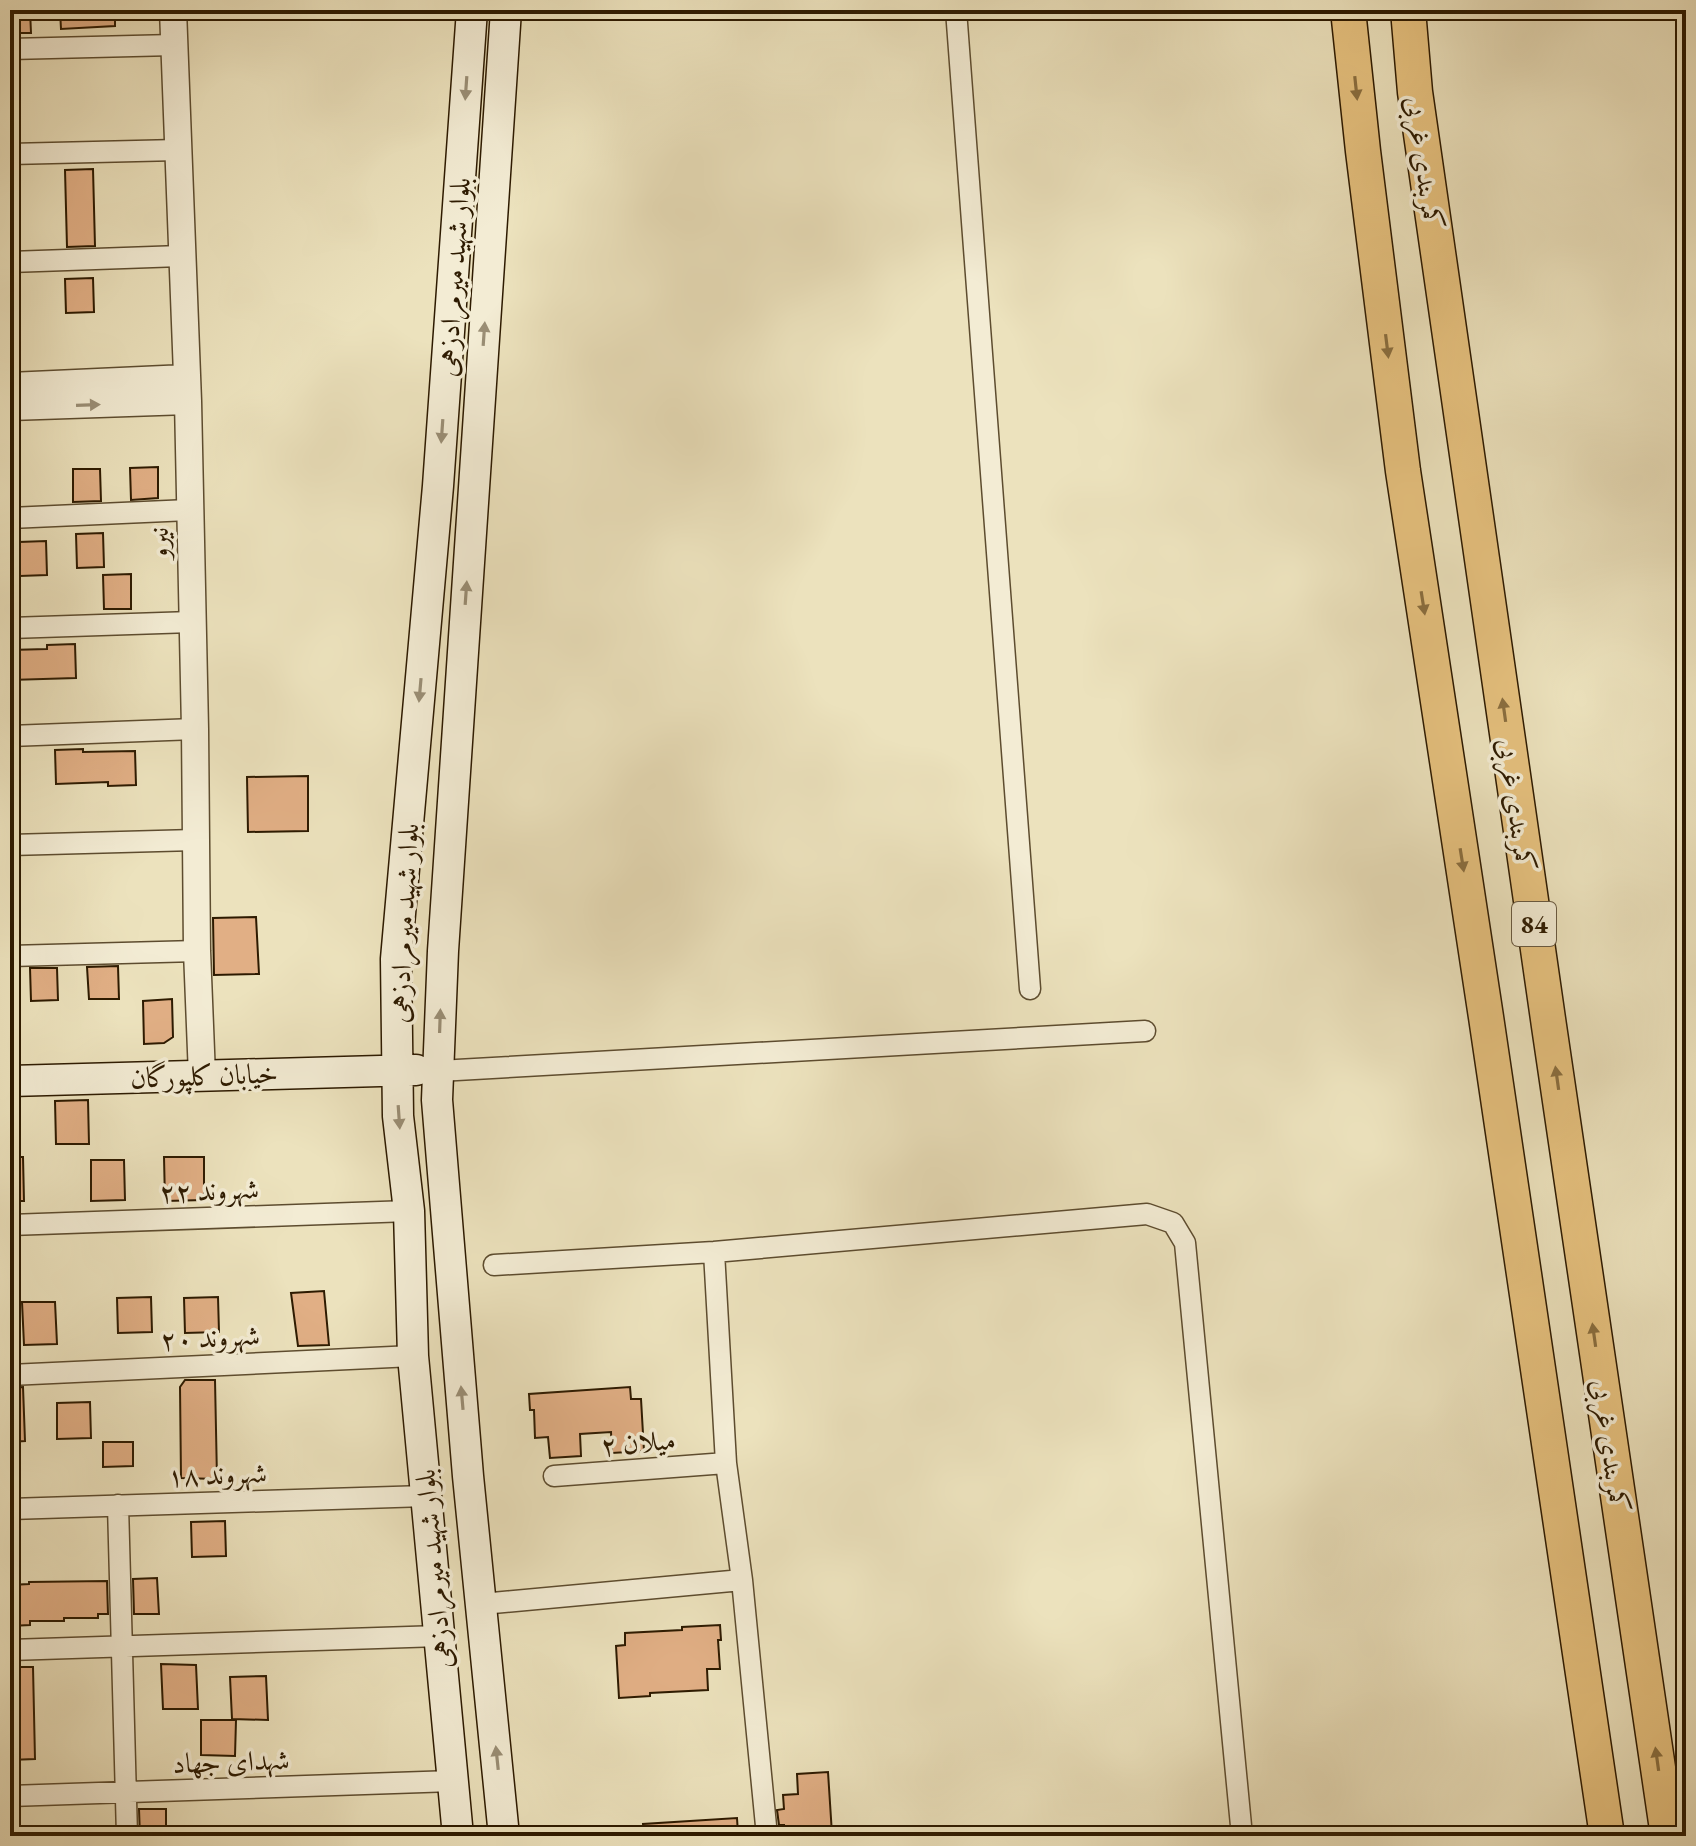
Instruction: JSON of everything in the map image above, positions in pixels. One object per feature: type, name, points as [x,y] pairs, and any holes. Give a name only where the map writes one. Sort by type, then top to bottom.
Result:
[{"type":"highway","name":"کمربندی غربی","points":[[1348,10],[1364,166],[1403,471],[1607,1836]]},
{"type":"highway","name":"کمربندی غربی","points":[[1408,10],[1419,124],[1668,1836]]},
{"type":"main road","name":"بلوار شهید میرمرادزهی","points":[[458,1836],[413,1356],[409,1211],[398,1116],[396,959],[438,486],[472,10]]},
{"type":"main road","name":"بلوار شهید میرمرادزهی","points":[[504,1836],[468,1476],[437,1100],[443,951],[506,10]]},
{"type":"main road","name":"خیابان کلپورگان","points":[[10,1081],[439,1071]]},
{"type":"street","name":"نیرو","points":[[173,10],[187,389],[202,1076]]},
{"type":"street","points":[[956,10],[1030,989]]},
{"type":"street","points":[[10,49],[174,45]]},
{"type":"street","points":[[10,154],[178,150]]},
{"type":"street","points":[[10,262],[181,256]]},
{"type":"street","points":[[10,386],[187,389]]},
{"type":"street","points":[[10,407],[187,389]]},
{"type":"street","points":[[10,518],[189,510]]},
{"type":"street","points":[[10,628],[192,622]]},
{"type":"street","points":[[10,736],[195,729]]},
{"type":"street","points":[[10,845],[195,840]]},
{"type":"street","points":[[10,956],[197,951]]},
{"type":"street","points":[[439,1071],[1145,1031]]},
{"type":"street","name":"شهروند ۲۲","points":[[10,1225],[409,1211]]},
{"type":"street","points":[[494,1265],[714,1252],[1147,1214],[1173,1223],[1185,1243],[1242,1836]]},
{"type":"street","points":[[714,1252],[726,1463],[742,1580],[767,1836]]},
{"type":"street","name":"شهروند ۲۰","points":[[10,1375],[413,1356]]},
{"type":"street","name":"میلان ۲","points":[[554,1476],[726,1463]]},
{"type":"street","name":"شهروند ۱۸","points":[[10,1509],[426,1496]]},
{"type":"street","points":[[118,1505],[127,1836]]},
{"type":"street","points":[[482,1604],[742,1580]]},
{"type":"street","points":[[10,1650],[440,1636]]},
{"type":"street","name":"شهدای جهاد","points":[[10,1796],[453,1781]]},
{"type":"building","points":[[10,10],[30,10],[31,33],[10,33]]},
{"type":"building","points":[[60,10],[115,10],[115,26],[61,29]]},
{"type":"building","points":[[93,169],[95,246],[67,247],[65,170]]},
{"type":"building","points":[[93,278],[94,312],[66,313],[65,279]]},
{"type":"building","points":[[158,467],[158,498],[131,500],[130,468]]},
{"type":"building","points":[[73,469],[100,469],[101,501],[73,502]]},
{"type":"building","points":[[103,533],[104,567],[77,568],[76,534]]},
{"type":"building","points":[[46,541],[47,575],[20,576],[19,542]]},
{"type":"building","points":[[131,574],[131,609],[104,609],[103,575]]},
{"type":"building","points":[[75,644],[76,678],[10,680],[10,650],[47,649],[47,645]]},
{"type":"building","points":[[83,749],[83,752],[135,751],[136,785],[108,786],[108,782],[56,784],[55,750]]},
{"type":"building","points":[[308,776],[308,831],[248,832],[247,777]]},
{"type":"building","points":[[256,917],[259,974],[214,975],[213,918]]},
{"type":"building","points":[[118,966],[119,999],[89,999],[87,967]]},
{"type":"building","points":[[30,968],[57,968],[58,1000],[31,1001]]},
{"type":"building","points":[[172,999],[173,1037],[164,1043],[144,1044],[143,1001]]},
{"type":"building","points":[[88,1100],[89,1144],[56,1144],[55,1101]]},
{"type":"building","points":[[10,1157],[23,1157],[24,1201],[10,1201]]},
{"type":"building","points":[[164,1157],[204,1157],[204,1200],[165,1201]]},
{"type":"building","points":[[91,1160],[124,1160],[125,1200],[91,1201]]},
{"type":"building","points":[[324,1291],[329,1345],[298,1346],[291,1293]]},
{"type":"building","points":[[151,1297],[152,1332],[118,1333],[117,1298]]},
{"type":"building","points":[[218,1297],[219,1332],[185,1333],[184,1298]]},
{"type":"building","points":[[22,1302],[55,1302],[57,1344],[24,1345]]},
{"type":"building","points":[[185,1380],[215,1380],[217,1479],[181,1478],[180,1387]]},
{"type":"building","points":[[23,1387],[25,1441],[10,1442],[10,1388]]},
{"type":"building","points":[[630,1387],[631,1399],[641,1399],[644,1451],[612,1453],[611,1432],[580,1434],[581,1456],[550,1458],[548,1437],[535,1438],[534,1410],[530,1410],[529,1394]]},
{"type":"building","points":[[90,1402],[91,1438],[57,1439],[57,1403]]},
{"type":"building","points":[[103,1442],[133,1442],[133,1466],[103,1467]]},
{"type":"building","points":[[225,1521],[226,1556],[192,1557],[191,1522]]},
{"type":"building","points":[[157,1578],[159,1614],[134,1614],[133,1579]]},
{"type":"building","points":[[107,1581],[108,1614],[98,1614],[98,1618],[30,1621],[30,1625],[10,1626],[10,1585]]},
{"type":"building","points":[[720,1625],[720,1669],[707,1669],[708,1690],[619,1698],[616,1646],[625,1645],[625,1633]]},
{"type":"building","points":[[161,1664],[196,1665],[198,1709],[163,1709]]},
{"type":"building","points":[[10,1667],[33,1667],[35,1759],[10,1760]]},
{"type":"building","points":[[266,1676],[268,1720],[232,1719],[230,1677]]},
{"type":"building","points":[[201,1720],[236,1720],[235,1756],[201,1755]]},
{"type":"building","points":[[828,1772],[832,1834],[784,1836],[784,1825],[779,1825],[777,1810],[784,1809],[783,1795],[798,1794],[797,1774]]},
{"type":"building","points":[[139,1809],[166,1809],[166,1836],[140,1836]]},
{"type":"building","points":[[737,1818],[738,1834],[735,1836],[644,1836],[643,1824]]}]
